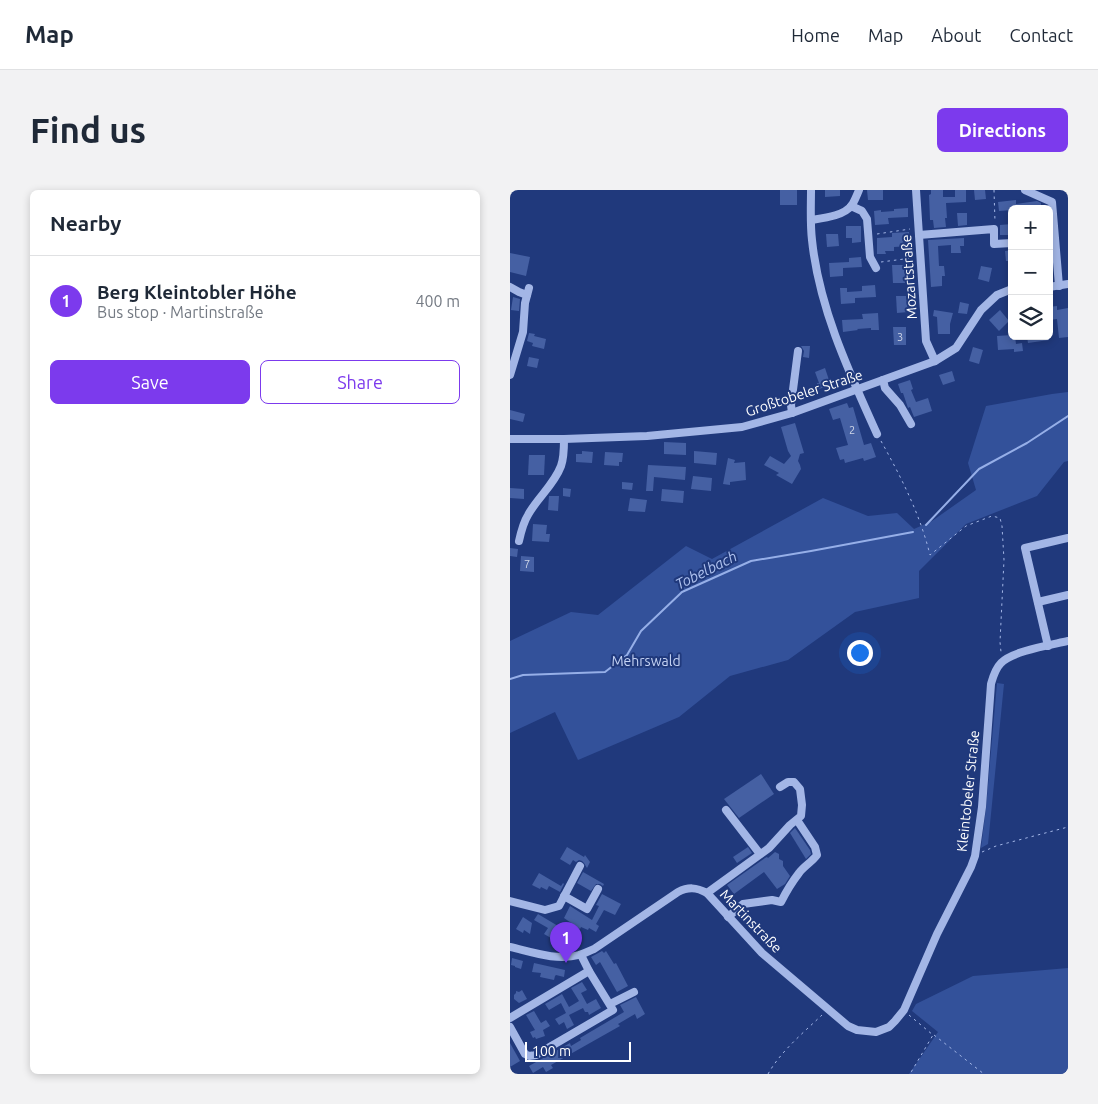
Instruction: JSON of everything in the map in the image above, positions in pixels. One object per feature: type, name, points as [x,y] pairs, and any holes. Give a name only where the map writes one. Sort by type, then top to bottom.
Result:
[{"type":"street","points":[[811,190],[811,238],[825,302],[840,348],[876,434]]},
{"type":"street","points":[[811,220],[843,212],[852,206],[859,190]]},
{"type":"street","name":"Mozartstraße","points":[[916,190],[926,341],[935,361]]},
{"type":"street","points":[[1025,190],[1052,202],[1052,205]]},
{"type":"street","points":[[852,206],[862,211],[867,219],[870,257],[875,265]]},
{"type":"street","points":[[918,232],[994,229],[994,244],[1008,243]]},
{"type":"street","points":[[1053,247],[1059,286]]},
{"type":"street","points":[[1053,287],[1068,284]]},
{"type":"street","points":[[510,287],[519,292],[528,292],[525,303],[523,332],[510,375]]},
{"type":"street","name":"Großtobeler Straße","points":[[510,439],[647,436],[742,427],[792,413],[935,361],[956,348],[981,310],[997,295],[1008,291]]},
{"type":"street","points":[[792,413],[798,351]]},
{"type":"street","points":[[883,380],[886,388],[900,405],[910,424]]},
{"type":"street","points":[[519,541],[523,524],[529,513],[561,468],[564,439]]},
{"type":"street","points":[[1048,646],[1025,548],[1068,538]]},
{"type":"street","points":[[1038,602],[1068,595]]},
{"type":"street","points":[[1004,660],[1013,654],[1068,641]]},
{"type":"street","name":"Kleintobeler Straße","points":[[904,1010],[937,934],[975,856],[982,807],[991,684],[996,669],[1004,660]]},
{"type":"street","points":[[707,893],[769,848],[790,825],[802,816],[800,789],[794,782],[788,782],[780,787]]},
{"type":"street","points":[[726,810],[760,854]]},
{"type":"street","points":[[728,917],[743,904],[772,900],[781,902],[800,871],[817,855],[815,847],[797,820]]},
{"type":"street","points":[[510,901],[545,910],[559,906],[580,866]]},
{"type":"street","name":"Martinstraße","points":[[510,947],[552,957],[565,958],[581,955],[594,949],[678,892],[697,888],[707,893],[762,953],[848,1026],[857,1030],[876,1032],[889,1027],[904,1010]]},
{"type":"street","points":[[564,896],[587,909],[598,889]]},
{"type":"street","points":[[510,1027],[525,1054],[529,1056],[536,1055],[613,1010],[581,955]]},
{"type":"street","points":[[510,1018],[589,971]]},
{"type":"street","points":[[610,1004],[634,992]]},
{"type":"path","points":[[994,190],[994,229]]},
{"type":"path","points":[[868,236],[893,231],[918,232]]},
{"type":"path","points":[[875,265],[920,257]]},
{"type":"path","points":[[876,434],[892,461],[918,515],[930,555],[966,526],[992,516],[1000,518],[1004,560],[1000,650],[1004,660]]},
{"type":"path","points":[[975,856],[996,846],[1068,827]]},
{"type":"path","points":[[768,1074],[787,1048],[828,1010]]},
{"type":"path","points":[[904,1010],[984,1074]]},
{"type":"path","points":[[910,1074],[933,1035]]},
{"type":"green space","name":"Mehrswald","points":[[1068,392],[1068,461],[1064,462],[1037,496],[966,524],[919,571],[919,598],[855,612],[788,660],[730,676],[679,717],[578,760],[555,712],[510,733],[510,641],[571,612],[598,615],[686,546],[712,559],[823,498],[868,516],[897,513],[914,529],[932,521],[976,490],[968,463],[986,406]]},
{"type":"green space","points":[[997,683],[1004,684],[988,844],[981,848],[986,808]]},
{"type":"green space","points":[[1068,968],[1068,1074],[909,1074],[938,1032],[912,1011],[916,1004],[973,976]]},
{"type":"building","points":[[780,190],[797,190],[797,205],[780,205]]},
{"type":"building","points":[[825,190],[840,190],[840,196],[825,197]]},
{"type":"building","points":[[867,190],[883,190],[883,200],[868,200]]},
{"type":"building","points":[[931,190],[943,190],[943,197],[955,197],[955,190],[966,190],[966,202],[946,203],[946,227],[934,228],[933,220],[930,220],[929,195]]},
{"type":"building","points":[[974,190],[985,190],[986,199],[975,200]]},
{"type":"building","points":[[1016,200],[1016,204],[1037,201],[1041,205],[1008,205],[1008,210],[999,211],[998,202]]},
{"type":"building","points":[[908,208],[908,217],[888,218],[889,224],[875,225],[874,211],[894,211],[894,209]]},
{"type":"building","points":[[957,213],[967,213],[967,225],[958,226]]},
{"type":"building","points":[[1008,224],[1008,235],[1000,235],[1000,225]]},
{"type":"building","points":[[846,226],[861,226],[861,242],[852,243],[852,238],[846,238]]},
{"type":"building","points":[[909,232],[910,246],[894,247],[894,251],[885,251],[886,254],[877,254],[877,238],[892,237],[892,233]]},
{"type":"building","points":[[826,234],[838,234],[839,246],[827,247]]},
{"type":"building","points":[[964,238],[964,246],[960,246],[961,253],[951,253],[951,245],[938,246],[939,266],[944,266],[945,276],[942,276],[942,286],[931,287],[928,240]]},
{"type":"building","points":[[1005,251],[1008,251],[1008,261],[1006,261]]},
{"type":"building","points":[[510,253],[530,257],[526,276],[510,272]]},
{"type":"building","points":[[861,257],[862,267],[843,268],[843,276],[830,277],[829,263],[849,262],[849,258]]},
{"type":"building","points":[[892,265],[905,265],[906,283],[893,283]]},
{"type":"building","points":[[981,266],[992,268],[989,282],[978,279]]},
{"type":"building","points":[[875,285],[876,297],[855,298],[855,303],[841,304],[840,288],[847,288],[847,292],[862,291],[862,286]]},
{"type":"building","points":[[896,296],[906,296],[908,312],[897,313]]},
{"type":"building","points":[[513,297],[520,299],[519,311],[511,310]]},
{"type":"building","points":[[960,302],[969,304],[967,314],[958,313]]},
{"type":"building","points":[[1053,306],[1057,306],[1057,310],[1068,308],[1068,337],[1059,338],[1057,319],[1053,320]]},
{"type":"building","points":[[934,310],[953,313],[950,334],[938,334],[937,317],[933,316]]},
{"type":"building","points":[[1000,310],[1008,322],[999,331],[989,320]]},
{"type":"building","points":[[878,313],[879,330],[871,330],[871,328],[843,332],[842,320],[863,319],[862,314]]},
{"type":"building","points":[[893,327],[906,327],[906,345],[894,345]]},
{"type":"building","points":[[529,333],[546,339],[544,349],[532,346],[533,343],[527,341]]},
{"type":"building","points":[[1008,335],[1008,340],[1016,340],[1016,344],[1022,343],[1023,351],[1014,352],[1014,349],[998,350],[997,336]]},
{"type":"building","points":[[1028,340],[1049,340],[1028,343]]},
{"type":"building","points":[[801,346],[810,346],[809,358],[803,357],[804,351]]},
{"type":"building","points":[[973,347],[983,350],[979,364],[969,361]]},
{"type":"building","points":[[529,357],[539,359],[537,368],[527,366]]},
{"type":"building","points":[[825,368],[829,380],[827,381],[828,386],[819,389],[815,372]]},
{"type":"building","points":[[952,371],[955,381],[943,385],[939,375]]},
{"type":"building","points":[[910,380],[913,389],[911,390],[916,402],[928,398],[932,411],[914,417],[898,384]]},
{"type":"building","points":[[847,403],[849,408],[853,407],[864,445],[871,443],[876,457],[864,461],[863,458],[845,463],[844,459],[840,460],[836,448],[848,445],[840,418],[833,420],[829,409]]},
{"type":"building","points":[[510,410],[525,414],[523,422],[510,419]]},
{"type":"building","points":[[795,423],[804,453],[800,454],[798,461],[801,469],[792,484],[776,475],[779,473],[764,465],[770,456],[784,464],[791,456],[781,427]]},
{"type":"building","points":[[664,442],[686,443],[686,455],[664,454]]},
{"type":"building","points":[[582,451],[593,452],[592,463],[576,462],[576,454],[582,454]]},
{"type":"building","points":[[694,451],[717,453],[716,465],[694,463]]},
{"type":"building","points":[[605,452],[623,453],[622,462],[619,462],[619,466],[604,465]]},
{"type":"building","points":[[529,455],[545,455],[544,475],[528,475]]},
{"type":"building","points":[[728,458],[735,460],[734,463],[745,462],[746,480],[730,482],[730,485],[723,484]]},
{"type":"building","points":[[648,465],[686,467],[685,480],[654,477],[653,491],[646,491]]},
{"type":"building","points":[[693,476],[712,478],[711,491],[691,489]]},
{"type":"building","points":[[622,482],[633,483],[632,490],[622,489]]},
{"type":"building","points":[[510,488],[524,489],[524,499],[510,498]]},
{"type":"building","points":[[563,488],[571,489],[570,497],[563,496]]},
{"type":"building","points":[[662,489],[684,491],[683,503],[661,501]]},
{"type":"building","points":[[549,496],[559,496],[558,511],[548,510]]},
{"type":"building","points":[[630,498],[647,500],[645,512],[628,511]]},
{"type":"building","points":[[533,524],[547,525],[546,534],[550,534],[549,542],[532,541]]},
{"type":"building","points":[[510,548],[518,549],[517,557],[510,556]]},
{"type":"building","points":[[521,556],[534,557],[534,572],[520,571]]},
{"type":"building","points":[[761,774],[774,794],[739,818],[724,799]]},
{"type":"building","points":[[795,828],[810,850],[811,854],[806,859],[790,833]]},
{"type":"building","points":[[567,847],[584,857],[585,855],[590,862],[587,868],[579,860],[576,862],[573,860],[570,865],[560,859]]},
{"type":"building","points":[[748,847],[752,853],[737,863],[733,857]]},
{"type":"building","points":[[775,852],[779,854],[779,859],[783,861],[783,866],[790,876],[785,884],[777,889],[764,872],[734,894],[727,885]]},
{"type":"building","points":[[583,872],[604,884],[603,886],[596,884],[591,891],[577,883]]},
{"type":"building","points":[[539,873],[561,886],[563,883],[560,892],[549,886],[547,890],[532,885]]},
{"type":"building","points":[[602,894],[621,904],[615,915],[604,910],[596,924],[599,926],[596,932],[589,928],[588,930],[581,927],[580,929],[564,918],[570,906],[592,920],[599,906],[596,905]]},
{"type":"building","points":[[538,914],[564,931],[559,939],[553,935],[551,938],[544,934],[548,928],[534,920]]},
{"type":"building","points":[[523,917],[532,923],[530,934],[524,930],[523,933],[516,929]]},
{"type":"building","points":[[602,951],[604,953],[606,951],[614,964],[616,963],[628,986],[617,992],[600,962],[596,965],[591,957]]},
{"type":"building","points":[[512,958],[523,961],[521,969],[511,965]]},
{"type":"building","points":[[534,963],[565,970],[564,977],[556,975],[554,980],[540,977],[541,973],[532,972]]},
{"type":"building","points":[[582,982],[587,990],[581,993],[587,1004],[596,999],[601,1008],[589,1015],[583,1008],[569,1015],[574,1025],[567,1029],[564,1022],[559,1025],[555,1019],[566,1013],[561,1003],[549,1010],[545,1004],[562,994],[569,1007],[579,1001],[571,988]]},
{"type":"building","points":[[522,990],[527,999],[519,1003],[514,999],[514,995],[516,991]]},
{"type":"building","points":[[636,997],[645,1014],[637,1019],[635,1014],[618,1024],[620,1026],[551,1065],[553,1068],[546,1072],[543,1067],[533,1073],[529,1066],[570,1043],[571,1046],[581,1040],[580,1038],[624,1012],[620,1005]]},
{"type":"building","points":[[534,1011],[541,1023],[546,1020],[550,1026],[543,1030],[545,1036],[536,1039],[535,1037],[533,1038],[530,1032],[535,1030],[526,1015]]},
{"type":"building","points":[[510,1043],[520,1061],[510,1067]]},
{"type":"waterway","name":"Tobelbach","points":[[926,525],[979,469],[1027,443],[1068,416]]},
{"type":"waterway","name":"Tobelbach","points":[[510,679],[523,675],[605,672],[627,655],[641,631],[682,592],[751,561],[913,532]]},
{"type":"place","name":"Berg Kleintobler Höhe","points":[[566,963]]}]
